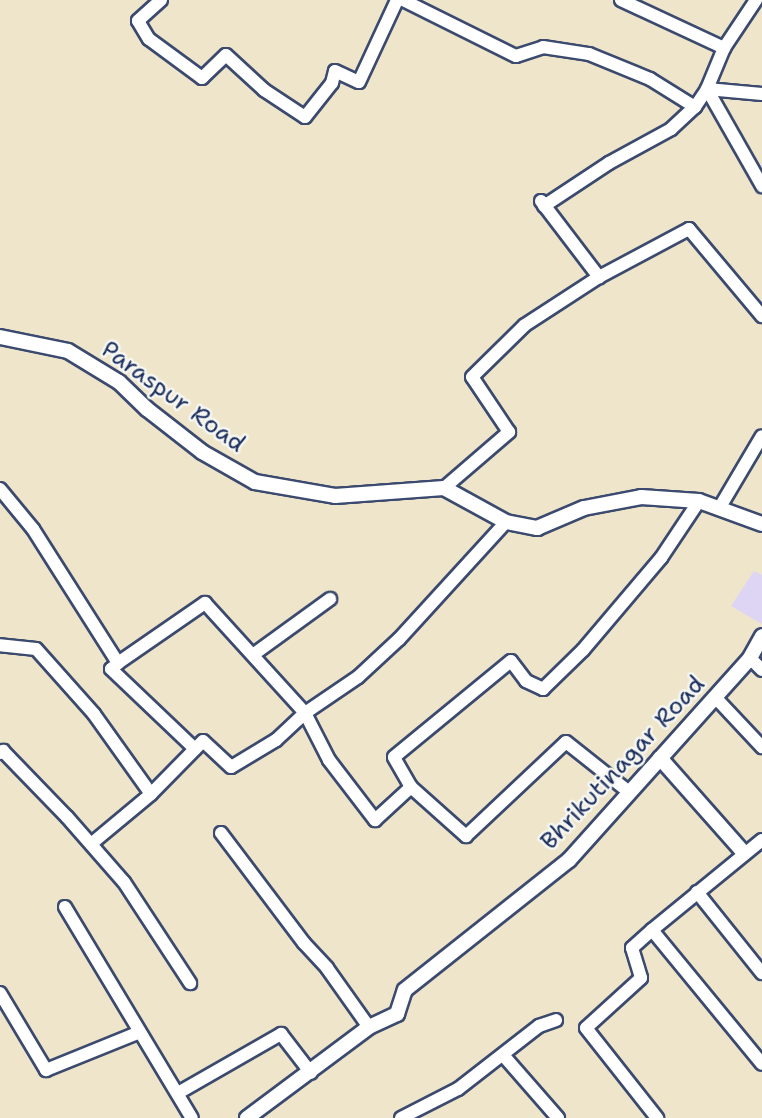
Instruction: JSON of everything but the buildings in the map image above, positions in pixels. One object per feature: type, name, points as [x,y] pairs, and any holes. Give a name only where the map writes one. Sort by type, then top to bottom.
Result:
[{"type":"street","points":[[161,0],[138,21],[149,39],[202,78],[226,55],[264,90],[304,117],[332,83],[335,71],[359,82],[397,0]]},
{"type":"street","points":[[403,0],[516,56],[543,47],[589,54],[650,79],[695,107]]},
{"type":"street","points":[[621,0],[724,48]]},
{"type":"street","points":[[599,277],[542,204],[671,128],[695,107],[707,89],[724,48],[756,0]]},
{"type":"street","points":[[707,89],[762,94]]},
{"type":"street","points":[[707,89],[762,186]]},
{"type":"street","points":[[762,316],[689,229],[599,277],[525,325],[472,377],[509,432],[444,488],[506,522],[537,528],[584,508],[640,497],[699,501],[762,524]]},
{"type":"street","name":"Paraspur Road","points":[[0,337],[68,351],[119,382],[147,409],[202,452],[255,482],[335,496],[444,488]]},
{"type":"street","points":[[720,507],[762,436]]},
{"type":"street","points":[[0,489],[33,529],[118,663]]},
{"type":"street","points":[[629,792],[566,742],[466,835],[411,787],[394,757],[511,662],[526,681],[544,689],[583,650],[661,558],[699,501]]},
{"type":"street","points":[[90,844],[151,794],[203,741],[231,766],[276,740],[305,713],[358,677],[399,639],[506,522]]},
{"type":"street","points":[[254,654],[330,599]]},
{"type":"street","points":[[195,749],[111,669],[205,603],[305,713],[329,760],[375,820],[411,787]]},
{"type":"street","name":"Bhrikutinagar Road","points":[[247,1118],[311,1073],[369,1027],[397,1014],[405,990],[569,860],[750,658],[762,636]]},
{"type":"street","points":[[0,645],[36,649],[94,714],[151,794]]},
{"type":"street","points":[[750,658],[762,670]]},
{"type":"street","points":[[715,697],[762,747]]},
{"type":"street","points":[[0,753],[3,751],[124,882],[190,983]]},
{"type":"street","points":[[660,758],[744,853]]},
{"type":"street","points":[[221,833],[304,943],[327,968],[369,1027]]},
{"type":"street","points":[[657,1118],[586,1028],[642,978],[632,948],[762,840]]},
{"type":"street","points":[[697,892],[762,973]]},
{"type":"street","points":[[65,907],[192,1118]]},
{"type":"street","points":[[652,930],[762,1064]]},
{"type":"street","points":[[0,993],[46,1070],[140,1032]]},
{"type":"street","points":[[401,1118],[458,1089],[539,1026],[556,1020]]},
{"type":"street","points":[[178,1093],[281,1034],[311,1073]]},
{"type":"street","points":[[503,1055],[558,1118]]},
{"type":"shaded area","points":[[754,571],[762,575],[762,624],[731,606]]}]
